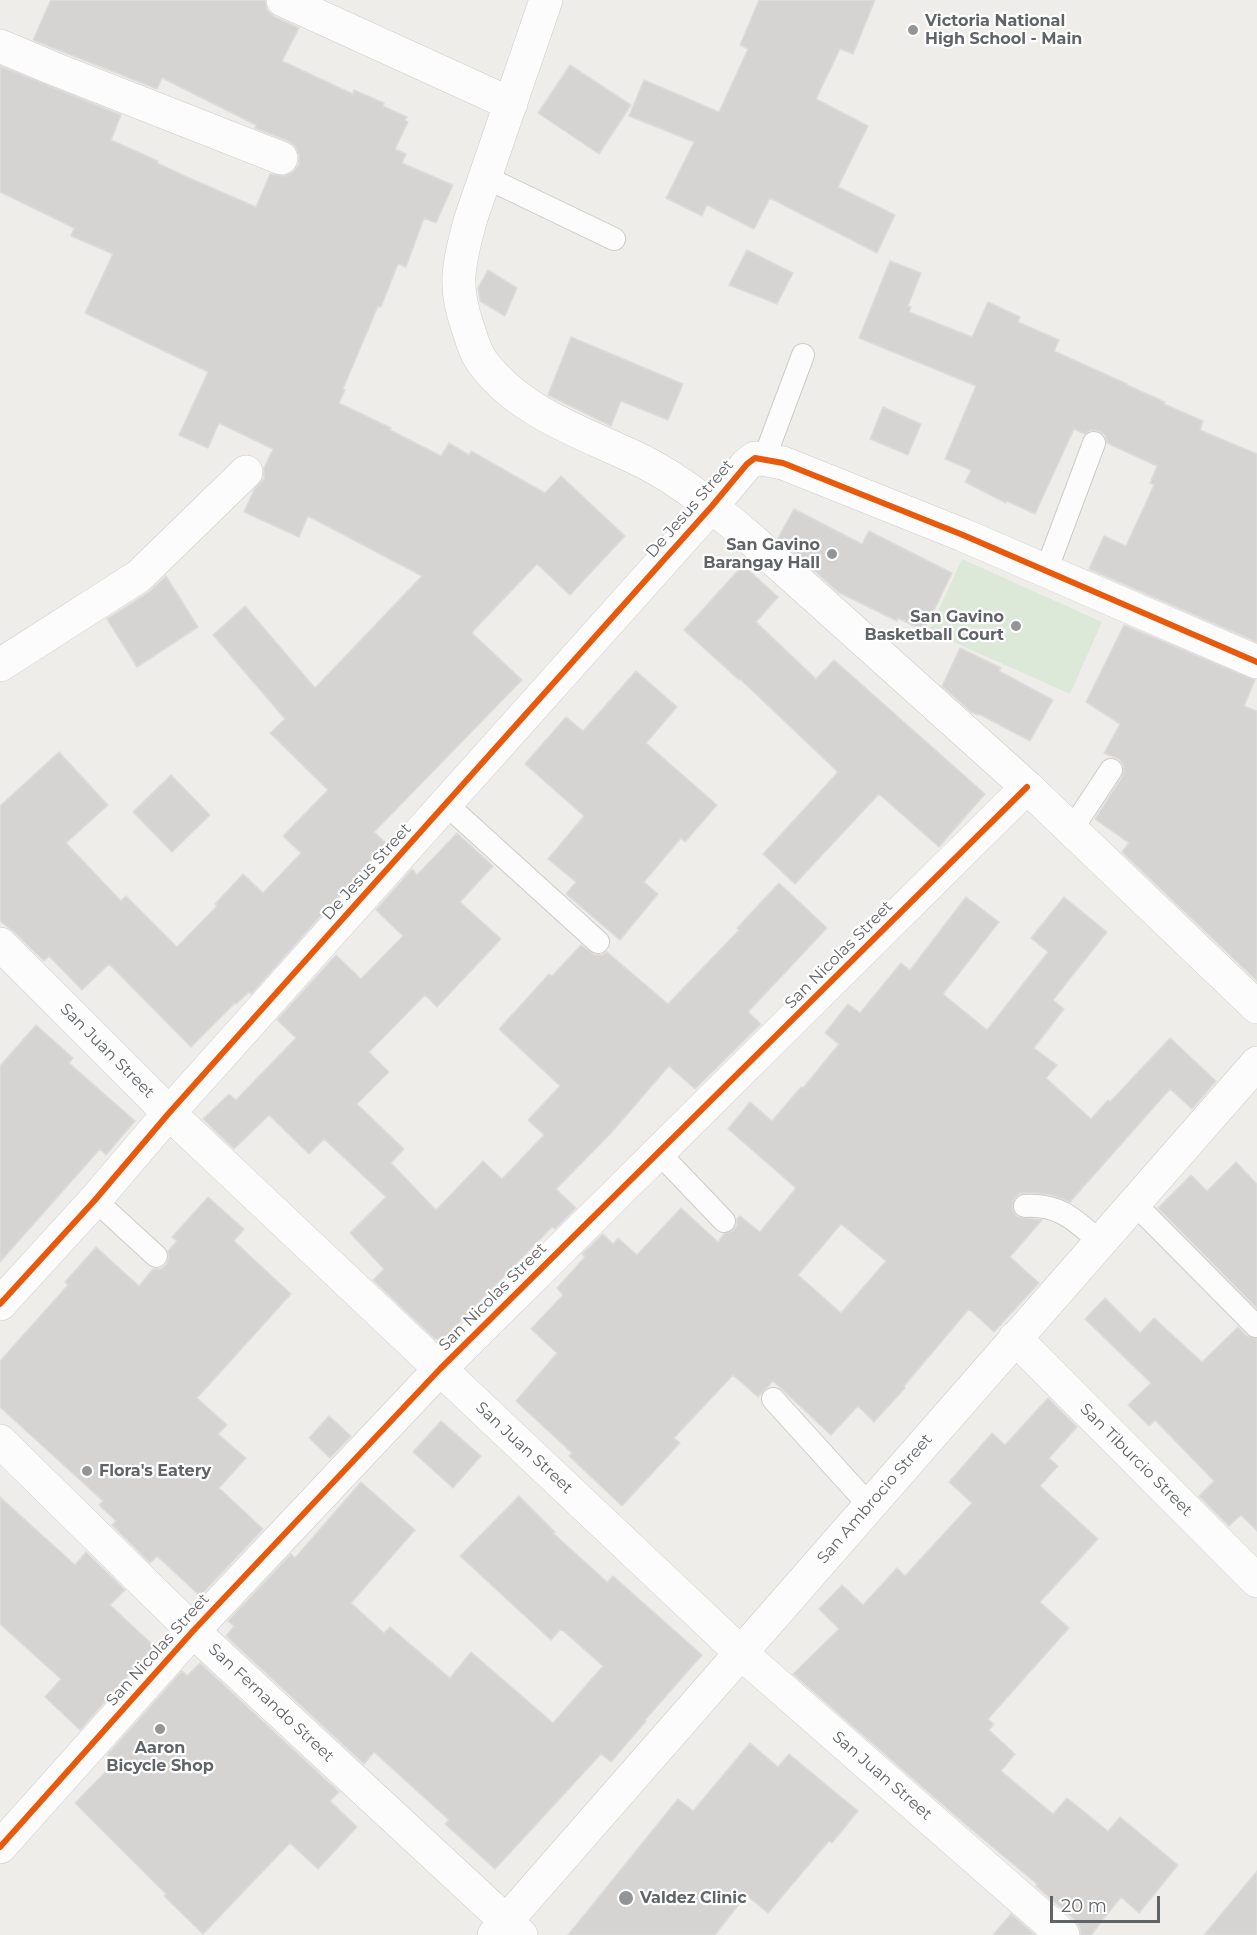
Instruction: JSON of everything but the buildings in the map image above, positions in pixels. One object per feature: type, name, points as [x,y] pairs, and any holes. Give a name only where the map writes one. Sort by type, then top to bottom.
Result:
[{"type":"street","points":[[283,0],[511,104]]},
{"type":"street","points":[[546,0],[471,218],[462,253],[459,278],[462,310],[481,361],[510,392],[552,420],[645,463],[712,506],[1028,787],[1257,1007]]},
{"type":"street","points":[[0,46],[281,158]]},
{"type":"street","points":[[759,459],[783,463],[963,535],[1257,662]]},
{"type":"street","name":"De Jesus Street","points":[[0,1304],[95,1200],[169,1113],[747,464],[759,459]]},
{"type":"street","points":[[0,665],[139,576],[246,472]]},
{"type":"street","name":"San Nicolas Street","points":[[0,1847],[193,1630],[440,1370],[1028,787]]},
{"type":"street","name":"San Juan Street","points":[[3,954],[741,1653],[1063,1935]]},
{"type":"street","name":"San Ambrocio Street","points":[[507,1930],[869,1505],[1257,1064]]},
{"type":"street","name":"San Tiburcio Street","points":[[1015,1338],[1257,1581]]},
{"type":"street","name":"San Fernando Street","points":[[0,1441],[193,1630],[507,1930]]},
{"type":"lane","points":[[485,177],[614,239]]},
{"type":"lane","points":[[759,459],[803,355]]},
{"type":"lane","points":[[1046,571],[1094,443]]},
{"type":"lane","points":[[1072,829],[1111,770]]},
{"type":"lane","points":[[446,804],[598,942]]},
{"type":"lane","points":[[659,1153],[724,1221]]},
{"type":"lane","points":[[95,1200],[156,1256]]},
{"type":"lane","points":[[1134,1203],[1256,1326]]},
{"type":"lane","points":[[1025,1206],[1041,1205],[1071,1216],[1100,1242]]},
{"type":"lane","points":[[773,1399],[869,1505]]},
{"type":"green space","name":"San Gavino Basketball Court","points":[[962,559],[1102,622],[1070,694],[929,631]]},
{"type":"cycle path","points":[[0,1304],[95,1200],[169,1113],[747,464],[755,458],[783,463],[963,535],[1257,662]]},
{"type":"cycle path","points":[[0,1847],[193,1631],[440,1369],[1027,787]]},
{"type":"place","name":"Victoria National High School - Main","points":[[913,30]]},
{"type":"place","name":"San Gavino Barangay Hall","points":[[832,554]]},
{"type":"place","name":"San Gavino Basketball Court","points":[[1016,626]]},
{"type":"place","name":"Flora's Eatery","points":[[87,1471]]},
{"type":"place","name":"Aaron Bicycle Shop","points":[[160,1729]]},
{"type":"place","name":"Valdez Clinic","points":[[626,1898]]}]
